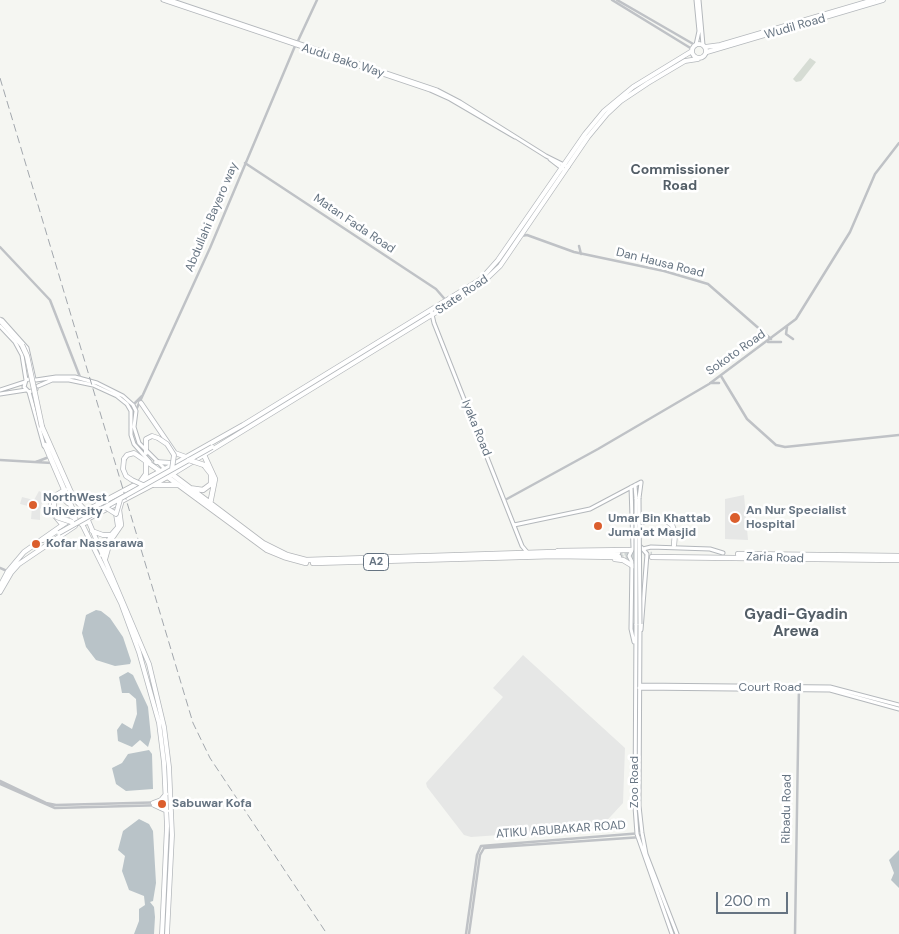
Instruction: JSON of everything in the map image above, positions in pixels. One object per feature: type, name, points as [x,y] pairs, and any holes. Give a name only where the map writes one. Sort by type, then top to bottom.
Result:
[{"type":"highway","points":[[1,323],[21,345],[27,356],[41,428],[52,462],[74,514]]},
{"type":"highway","points":[[49,451],[73,497],[89,519]]},
{"type":"highway","points":[[204,455],[215,479],[210,504]]},
{"type":"highway","points":[[188,459],[204,465],[211,474],[211,484],[203,490],[188,488]]},
{"type":"highway","points":[[140,484],[146,474],[146,462]]},
{"type":"highway","points":[[74,514],[140,484],[163,470]]},
{"type":"highway","name":"A2","points":[[163,470],[178,486],[267,550],[301,562],[433,561],[554,554]]},
{"type":"highway","points":[[72,522],[57,517],[54,503],[57,498],[64,498],[81,524],[121,500],[169,476]]},
{"type":"highway","name":"A2","points":[[169,476],[270,547],[287,555],[306,560],[530,554],[620,555]]},
{"type":"highway","points":[[153,485],[178,486]]},
{"type":"highway","points":[[62,524],[53,515],[51,505],[55,496],[65,490]]},
{"type":"highway","points":[[104,557],[110,541],[120,528],[119,510],[121,500]]},
{"type":"highway","points":[[639,524],[650,518],[658,518],[672,525],[675,533],[671,550]]},
{"type":"highway","points":[[554,554],[565,549],[620,555],[632,564]]},
{"type":"highway","points":[[620,555],[632,549]]},
{"type":"highway","name":"Zaria Road","points":[[899,556],[723,553],[671,550],[652,555],[899,560]]},
{"type":"main road","name":"Audu Bako Way","points":[[163,0],[296,44]]},
{"type":"main road","name":"Audu Bako Way","points":[[170,0],[430,90],[565,167]]},
{"type":"main road","points":[[698,0],[706,52],[704,57],[698,59],[694,57],[693,48],[698,31],[698,0]]},
{"type":"main road","name":"Wudil Road","points":[[706,52],[873,0]]},
{"type":"main road","name":"Wudil Road","points":[[704,46],[716,46],[883,0]]},
{"type":"main road","points":[[693,48],[704,46]]},
{"type":"main road","name":"State Road","points":[[163,470],[188,459],[243,427],[489,277],[526,229],[585,134],[609,106],[633,87],[693,48]]},
{"type":"main road","name":"State Road","points":[[448,302],[474,284],[493,267],[594,129],[621,101],[680,64],[698,59]]},
{"type":"main road","name":"Iyaka Road","points":[[432,312],[434,323],[522,546]]},
{"type":"main road","points":[[427,315],[434,323]]},
{"type":"main road","points":[[1,323],[11,328],[27,348],[49,451]]},
{"type":"main road","points":[[1,323],[20,350],[25,381],[38,432],[49,451]]},
{"type":"main road","points":[[0,392],[25,381],[35,379],[70,377],[80,378],[96,385],[117,396],[126,404],[131,411],[131,434],[134,444],[145,458],[163,470]]},
{"type":"main road","points":[[0,392],[28,391],[58,380],[96,385],[117,392],[133,405],[136,411],[135,433],[139,443],[163,470]]},
{"type":"main road","points":[[141,403],[175,453],[188,459]]},
{"type":"main road","points":[[18,563],[72,522],[140,484],[172,469],[243,427]]},
{"type":"main road","name":"State Road","points":[[169,476],[204,455],[243,427]]},
{"type":"main road","points":[[146,453],[146,439],[152,436],[158,438],[167,444],[174,455],[172,469]]},
{"type":"main road","points":[[58,532],[121,500],[212,446]]},
{"type":"main road","points":[[140,484],[126,476],[124,459],[126,455],[134,453],[146,462],[163,470]]},
{"type":"main road","points":[[156,462],[167,464],[178,462]]},
{"type":"main road","points":[[514,526],[590,509],[641,482],[638,499],[638,624]]},
{"type":"main road","points":[[633,486],[638,499],[639,524],[638,624]]},
{"type":"main road","points":[[633,486],[632,549],[629,556],[632,564],[631,629],[636,647]]},
{"type":"main road","points":[[104,557],[111,535],[119,524],[116,514],[121,500]]},
{"type":"main road","points":[[105,507],[116,514]]},
{"type":"main road","points":[[0,586],[31,546],[74,514]]},
{"type":"main road","points":[[89,519],[92,530],[150,664],[161,721],[169,803],[166,920],[162,934]]},
{"type":"main road","points":[[18,563],[81,524],[121,603],[142,659],[161,721]]},
{"type":"main road","points":[[92,530],[103,535],[111,535]]},
{"type":"main road","points":[[518,555],[522,546],[530,554]]},
{"type":"main road","points":[[632,549],[651,547],[710,549],[723,553]]},
{"type":"main road","points":[[640,634],[643,622],[646,559],[643,549]]},
{"type":"main road","points":[[632,564],[641,564],[646,559],[710,559],[716,556]]},
{"type":"main road","points":[[0,592],[10,572]]},
{"type":"main road","name":"Zoo Road","points":[[638,624],[640,634],[640,836],[677,934]]},
{"type":"main road","name":"Zoo Road","points":[[638,624],[636,647],[635,807],[640,836],[672,934]]},
{"type":"main road","name":"Court Road","points":[[639,686],[799,687],[830,690],[899,707]]},
{"type":"main road","points":[[167,934],[167,811],[169,803],[166,794],[168,779]]},
{"type":"main road","points":[[154,804],[160,801],[166,794]]},
{"type":"main road","points":[[154,804],[167,811]]},
{"type":"street","name":"Abdullahi Bayero way","points":[[143,395],[210,248],[244,162],[317,0]]},
{"type":"street","points":[[612,0],[693,48]]},
{"type":"street","points":[[617,0],[693,48]]},
{"type":"street","name":"Sokoto Road","points":[[505,500],[598,449],[709,384],[786,327],[803,310],[837,256],[855,222],[875,174],[899,143]]},
{"type":"street","name":"Matan Fada Road","points":[[244,162],[436,289],[448,302]]},
{"type":"street","name":"Dan Hausa Road","points":[[526,229],[533,237]]},
{"type":"street","name":"Dan Hausa Road","points":[[521,236],[533,237],[547,244],[581,254],[664,271],[708,284],[771,339]]},
{"type":"street","points":[[579,246],[581,254]]},
{"type":"street","points":[[0,247],[50,300],[80,378]]},
{"type":"street","points":[[786,327],[786,334],[793,339]]},
{"type":"street","points":[[766,334],[775,336]]},
{"type":"street","points":[[766,343],[781,342]]},
{"type":"street","points":[[70,377],[74,366]]},
{"type":"street","points":[[724,382],[729,371]]},
{"type":"street","points":[[721,376],[747,419],[773,444],[779,446],[899,435]]},
{"type":"street","points":[[709,384],[719,383]]},
{"type":"street","points":[[136,411],[143,395]]},
{"type":"street","points":[[133,405],[143,395]]},
{"type":"street","points":[[34,463],[49,451]]},
{"type":"street","points":[[0,460],[34,463],[52,462]]},
{"type":"street","points":[[0,568],[10,572]]},
{"type":"street","name":"Ribadu Road","points":[[795,934],[799,687]]},
{"type":"street","points":[[0,783],[55,808],[169,803]]},
{"type":"street","name":"ATIKU ABUBAKAR ROAD","points":[[468,934],[477,855],[481,846],[640,836]]},
{"type":"shaded area","points":[[810,58],[816,62],[801,81],[796,82],[793,79]]},
{"type":"shaded area","name":"NorthWest University","points":[[39,491],[47,495],[41,505],[43,506],[40,509],[40,520],[31,519],[32,507],[20,504],[22,497],[34,500]]},
{"type":"shaded area","name":"An Nur Specialist Hospital","points":[[744,495],[748,540],[725,539],[725,499]]},
{"type":"shaded area","points":[[96,610],[101,611],[110,618],[123,637],[131,661],[130,664],[115,666],[96,660],[86,647],[82,633],[86,615]]},
{"type":"shaded area","points":[[523,655],[625,748],[623,803],[600,828],[471,837],[464,835],[427,787],[426,783],[503,697],[493,688]]},
{"type":"shaded area","points":[[128,672],[133,675],[148,707],[151,737],[148,747],[140,740],[132,747],[118,741],[117,730],[122,723],[132,729],[137,714],[136,699],[129,693],[122,693],[119,677]]},
{"type":"shaded area","points":[[149,750],[152,754],[153,789],[126,791],[116,784],[112,768],[122,763],[128,754]]},
{"type":"shaded area","points":[[139,819],[149,824],[153,831],[156,883],[153,901],[150,902],[154,907],[154,934],[134,934],[139,921],[139,909],[145,905],[144,896],[129,890],[122,871],[125,856],[118,850],[123,831]]},
{"type":"shaded area","points":[[899,850],[899,888],[891,880],[894,873],[889,860]]},
{"type":"tunnel","points":[[618,553],[652,554]]},
{"type":"tunnel","points":[[619,557],[637,557]]},
{"type":"railway","points":[[0,78],[193,723],[210,758],[327,934]]},
{"type":"place","name":"NorthWest University","points":[[33,505]]},
{"type":"place","name":"An Nur Specialist Hospital","points":[[735,518]]},
{"type":"place","name":"Umar Bin Khattab Juma'at Masjid","points":[[598,526]]},
{"type":"place","name":"Kofar Nassarawa","points":[[36,544]]},
{"type":"place","name":"Sabuwar Kofa","points":[[162,804]]},
{"type":"district","name":"Commissioner Road","points":[[680,178]]},
{"type":"district","name":"Gyadi-Gyadin Arewa","points":[[796,624]]}]
